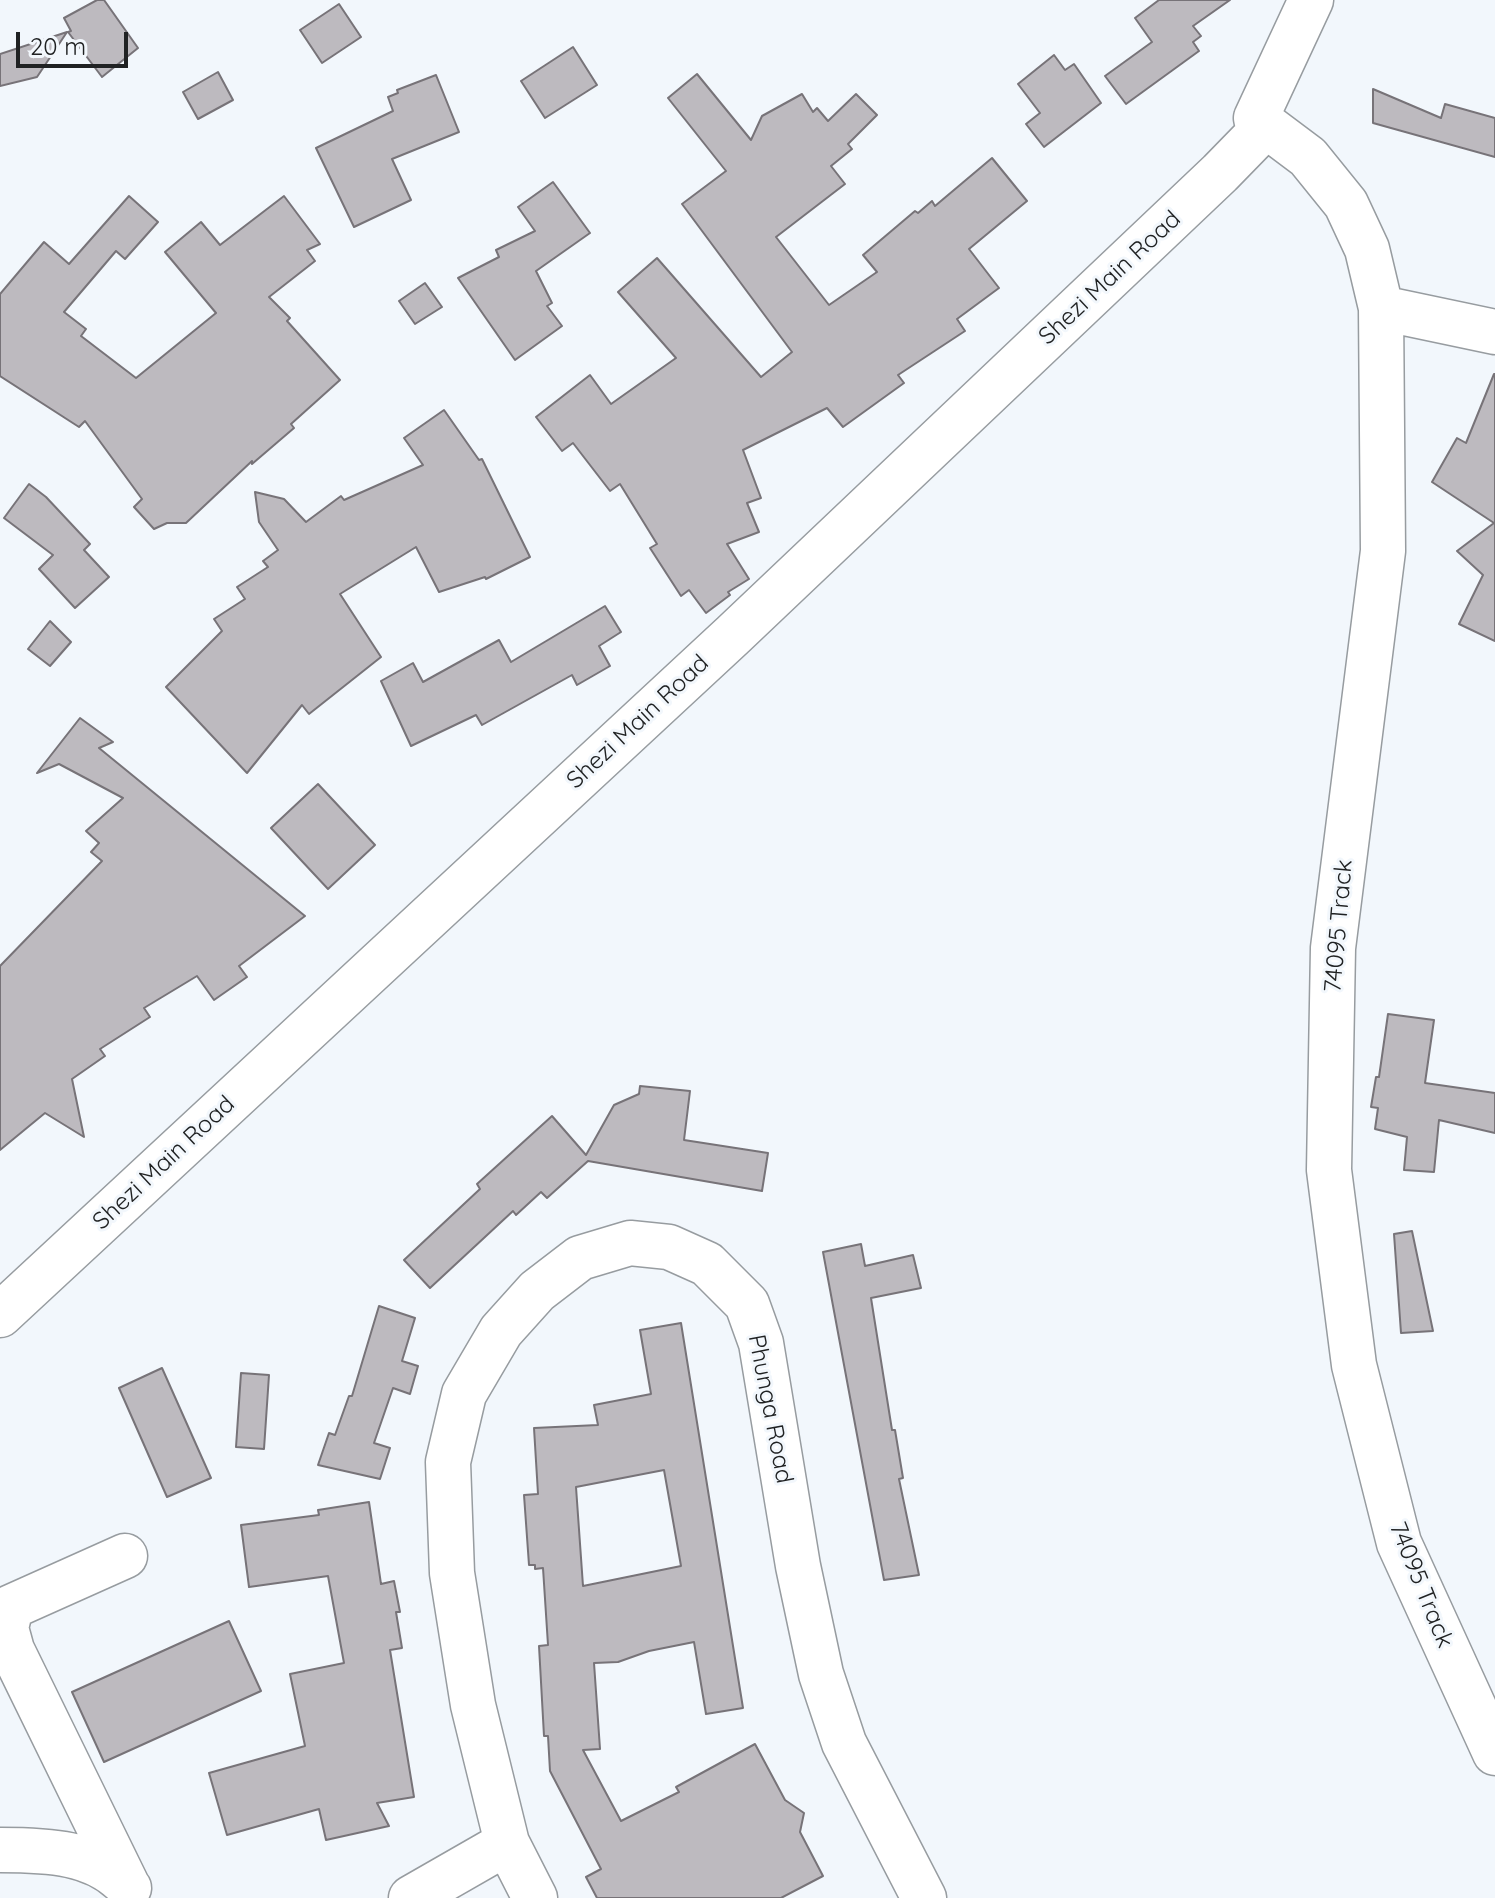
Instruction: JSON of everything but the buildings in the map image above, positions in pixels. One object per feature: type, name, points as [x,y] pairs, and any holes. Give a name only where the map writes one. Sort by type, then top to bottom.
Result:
[{"type":"street","points":[[1256,118],[1311,0]]},
{"type":"street","name":"74095 Track","points":[[1256,118],[1308,157],[1346,204],[1367,249],[1381,308],[1383,551],[1333,948],[1329,1170],[1354,1365],[1399,1543],[1495,1753]]},
{"type":"street","name":"Shezi Main Road","points":[[0,1315],[733,635],[1220,173],[1259,133],[1256,118]]},
{"type":"street","points":[[1381,308],[1495,332]]},
{"type":"street","name":"Phunga Road","points":[[535,1898],[507,1843],[473,1705],[452,1573],[448,1462],[464,1394],[501,1331],[537,1291],[580,1258],[630,1243],[669,1247],[707,1264],[747,1304],[761,1343],[798,1566],[821,1674],[844,1743],[924,1898]]},
{"type":"street","points":[[125,1556],[11,1607],[6,1628],[12,1650],[131,1892]]},
{"type":"street","points":[[411,1898],[507,1843]]},
{"type":"street","points":[[0,1850],[41,1850],[79,1857],[106,1867],[131,1892]]}]
